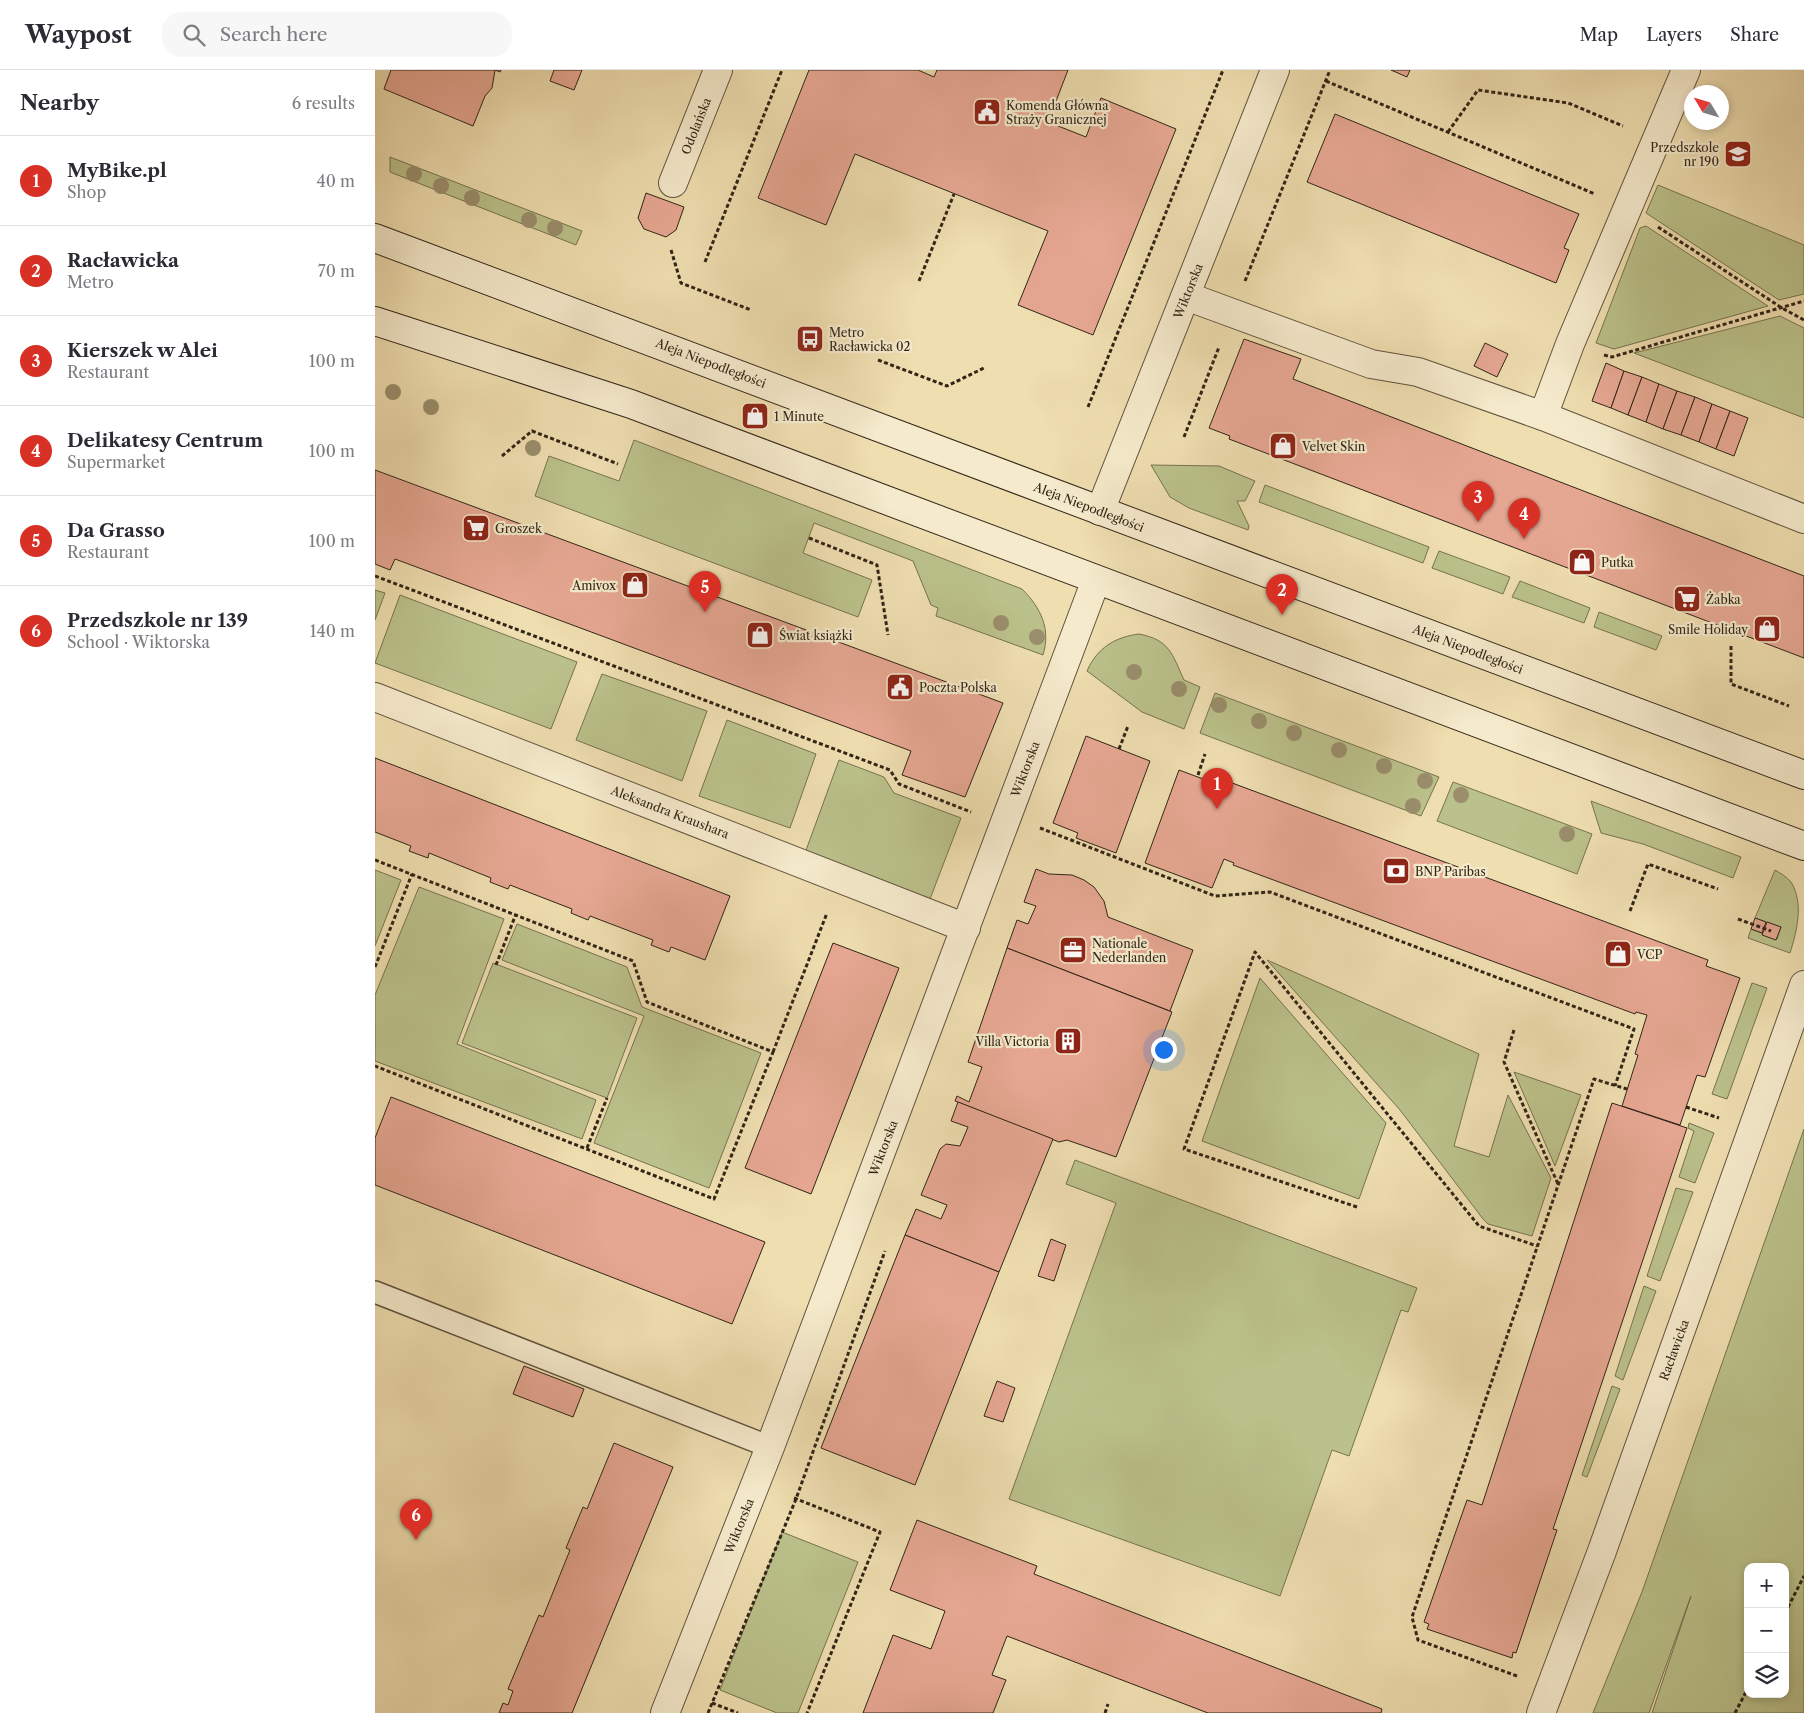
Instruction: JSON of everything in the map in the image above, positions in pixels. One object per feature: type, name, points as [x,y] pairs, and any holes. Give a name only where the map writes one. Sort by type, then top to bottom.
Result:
[{"type":"street","name":"Odolańska","points":[[673,183],[718,70]]},
{"type":"street","name":"Wiktorska","points":[[1100,511],[1275,70]]},
{"type":"street","points":[[1543,416],[1570,344],[1686,70]]},
{"type":"street","name":"Aleja Niepodległości","points":[[375,238],[1804,775]]},
{"type":"street","points":[[1186,296],[1371,364],[1418,372],[1543,416],[1803,513]]},
{"type":"street","points":[[375,321],[631,404],[1804,846]]},
{"type":"street","name":"Wiktorska","points":[[665,1713],[770,1447],[1095,580]]},
{"type":"street","name":"Aleksandra Kraushara","points":[[375,697],[966,928]]},
{"type":"street","name":"Racławicka","points":[[1541,1713],[1602,1551],[1804,985]]},
{"type":"lane","points":[[375,1292],[770,1447]]},
{"type":"path","points":[[705,262],[782,70]]},
{"type":"path","points":[[1088,407],[1223,70]]},
{"type":"path","points":[[1184,437],[1330,70]]},
{"type":"path","points":[[1326,81],[1628,208],[1782,308],[1804,320]]},
{"type":"path","points":[[1448,132],[1478,90],[1568,103],[1657,140]]},
{"type":"path","points":[[919,281],[954,194]]},
{"type":"path","points":[[671,250],[681,283],[751,310]]},
{"type":"path","points":[[1570,344],[1612,357],[1804,301]]},
{"type":"path","points":[[878,360],[947,386],[984,368]]},
{"type":"path","points":[[502,456],[532,431],[618,464]]},
{"type":"path","points":[[809,538],[877,565],[888,635]]},
{"type":"path","points":[[375,576],[891,770],[899,784],[974,813]]},
{"type":"path","points":[[1731,646],[1731,684],[1789,706]]},
{"type":"path","points":[[1119,749],[1128,726]]},
{"type":"path","points":[[1198,775],[1205,754]]},
{"type":"path","points":[[1038,827],[1215,896],[1270,892],[1634,1029],[1615,1086]]},
{"type":"path","points":[[375,860],[633,961],[647,1002],[773,1052]]},
{"type":"path","points":[[1630,911],[1648,864],[1718,889]]},
{"type":"path","points":[[375,967],[412,874]]},
{"type":"path","points":[[375,1066],[714,1199],[841,878]]},
{"type":"path","points":[[496,965],[515,914]]},
{"type":"path","points":[[1738,919],[1771,930]]},
{"type":"path","points":[[1357,1207],[1184,1149],[1255,952],[1479,1226],[1537,1246]]},
{"type":"path","points":[[1514,1030],[1504,1062],[1558,1185]]},
{"type":"path","points":[[1523,1678],[1418,1640],[1412,1617],[1594,1079],[1627,1089]]},
{"type":"path","points":[[587,1148],[607,1098]]},
{"type":"path","points":[[1686,1107],[1725,1120]]},
{"type":"path","points":[[757,1481],[879,1532],[807,1713]]},
{"type":"path","points":[[1788,1608],[1804,1576]]},
{"type":"path","points":[[1735,1713],[1744,1696]]},
{"type":"path","points":[[712,1703],[738,1713]]},
{"type":"path","points":[[1105,1713],[1108,1704]]},
{"type":"green space","points":[[390,157],[582,231],[576,245],[390,172]]},
{"type":"green space","points":[[1658,185],[1804,245],[1804,294],[1779,300],[1646,213]]},
{"type":"green space","points":[[1646,226],[1768,306],[1614,349],[1596,343],[1640,228]]},
{"type":"green space","points":[[1780,316],[1804,328],[1804,418],[1634,353]]},
{"type":"green space","points":[[634,440],[1022,589],[1029,596],[1043,619],[1046,636],[1043,655],[936,616],[938,608],[931,605],[913,561],[814,523],[803,553],[872,580],[858,617],[535,496],[549,456],[619,481]]},
{"type":"green space","points":[[1151,465],[1219,466],[1255,481],[1245,501],[1237,501],[1249,526],[1248,530],[1189,508],[1170,497]]},
{"type":"green space","points":[[1265,485],[1429,547],[1423,563],[1259,502]]},
{"type":"green space","points":[[1439,551],[1510,577],[1503,594],[1432,568]]},
{"type":"green space","points":[[1520,581],[1590,608],[1584,623],[1512,597]]},
{"type":"green space","points":[[375,590],[385,593],[375,620]]},
{"type":"green space","points":[[400,595],[577,662],[551,729],[375,663]]},
{"type":"green space","points":[[1599,612],[1662,636],[1656,650],[1594,627]]},
{"type":"green space","points":[[1139,634],[1164,644],[1173,656],[1184,680],[1200,687],[1184,729],[1142,712],[1087,671],[1096,656],[1108,645],[1122,638]]},
{"type":"green space","points":[[602,674],[707,711],[682,781],[576,740]]},
{"type":"green space","points":[[1215,693],[1439,777],[1421,816],[1200,733]]},
{"type":"green space","points":[[727,720],[816,754],[790,828],[699,796]]},
{"type":"green space","points":[[839,760],[884,777],[894,793],[961,818],[930,899],[805,853]]},
{"type":"green space","points":[[1453,782],[1592,834],[1577,874],[1437,821]]},
{"type":"green space","points":[[1591,801],[1741,857],[1733,878],[1643,844],[1601,833]]},
{"type":"green space","points":[[375,870],[401,880],[375,946]]},
{"type":"green space","points":[[1775,870],[1791,882],[1797,899],[1797,926],[1790,953],[1748,938],[1751,929],[1777,939],[1781,927],[1755,918]]},
{"type":"green space","points":[[419,887],[504,919],[457,1044],[596,1100],[582,1139],[375,1061],[375,995]]},
{"type":"green space","points":[[517,924],[627,967],[642,1007],[761,1053],[709,1188],[594,1143],[644,1016],[502,960]]},
{"type":"green space","points":[[1267,960],[1479,1054],[1454,1146],[1489,1157],[1508,1095],[1551,1178],[1532,1236],[1488,1224],[1483,1219],[1400,1110]]},
{"type":"green space","points":[[493,963],[637,1018],[607,1098],[462,1043]]},
{"type":"green space","points":[[1260,978],[1386,1123],[1359,1199],[1202,1141]]},
{"type":"green space","points":[[1752,983],[1767,988],[1727,1099],[1712,1094]]},
{"type":"green space","points":[[1514,1072],[1581,1095],[1555,1166]]},
{"type":"green space","points":[[1689,1123],[1714,1133],[1695,1183],[1679,1177],[1694,1131],[1688,1128]]},
{"type":"green space","points":[[1804,1129],[1804,1713],[1652,1713],[1691,1596],[1649,1713],[1593,1713],[1642,1592]]},
{"type":"green space","points":[[1075,1160],[1417,1288],[1408,1312],[1401,1310],[1349,1456],[1332,1450],[1280,1596],[1009,1499],[1116,1203],[1066,1184]]},
{"type":"green space","points":[[1676,1188],[1693,1192],[1660,1281],[1647,1276]]},
{"type":"green space","points":[[1644,1286],[1656,1291],[1623,1380],[1615,1376]]},
{"type":"green space","points":[[1612,1386],[1620,1389],[1587,1477],[1582,1475]]},
{"type":"green space","points":[[782,1532],[858,1562],[798,1713],[777,1713],[720,1690]]},
{"type":"building","points":[[391,70],[495,70],[492,88],[485,96],[473,126],[384,89]]},
{"type":"building","points":[[554,70],[582,70],[574,90],[550,81]]},
{"type":"building","points":[[809,70],[918,70],[934,77],[937,70],[1068,70],[1048,122],[1086,137],[1101,98],[1176,129],[1093,335],[1018,305],[1048,231],[855,154],[826,225],[758,198]]},
{"type":"building","points":[[1391,70],[1410,70],[1407,77]]},
{"type":"building","points":[[1335,114],[1579,214],[1564,248],[1569,250],[1556,283],[1307,182]]},
{"type":"building","points":[[646,193],[684,207],[676,230],[666,237],[644,229],[638,218]]},
{"type":"building","points":[[1244,339],[1301,359],[1293,379],[1804,576],[1804,658],[1229,439],[1230,436],[1209,428]]},
{"type":"building","points":[[1485,343],[1508,354],[1497,377],[1474,366]]},
{"type":"building","points":[[1606,363],[1624,371],[1611,408],[1592,401]]},
{"type":"building","points":[[1624,371],[1642,377],[1628,415],[1611,408]]},
{"type":"building","points":[[1642,377],[1659,384],[1646,422],[1628,415]]},
{"type":"building","points":[[1659,384],[1677,391],[1663,429],[1646,422]]},
{"type":"building","points":[[1677,391],[1695,397],[1681,435],[1663,429]]},
{"type":"building","points":[[1695,397],[1712,404],[1699,442],[1681,435]]},
{"type":"building","points":[[1712,404],[1730,411],[1716,449],[1699,442]]},
{"type":"building","points":[[1730,411],[1748,418],[1734,456],[1716,449]]},
{"type":"building","points":[[375,470],[1003,703],[965,797],[902,775],[911,751],[395,559],[390,570],[375,564]]},
{"type":"building","points":[[1086,736],[1150,761],[1116,853],[1076,838],[1078,833],[1053,823]]},
{"type":"building","points":[[375,758],[730,896],[705,960],[671,947],[669,952],[651,945],[653,940],[590,916],[588,920],[571,913],[572,909],[510,885],[508,889],[490,882],[491,878],[429,853],[428,858],[409,851],[411,846],[375,832]]},
{"type":"building","points":[[1179,770],[1214,783],[1216,777],[1708,960],[1706,966],[1740,978],[1705,1077],[1697,1075],[1680,1125],[1622,1106],[1638,1055],[1635,1054],[1647,1015],[1636,1012],[1635,1014],[1233,865],[1234,863],[1224,859],[1212,888],[1145,863]]},
{"type":"building","points":[[1036,869],[1049,874],[1072,875],[1084,880],[1094,887],[1104,901],[1108,917],[1193,950],[1170,1011],[1007,948],[1017,920],[1028,924],[1036,906],[1024,902]]},
{"type":"building","points":[[1755,918],[1766,922],[1762,933],[1751,929]]},
{"type":"building","points":[[1767,922],[1781,927],[1776,940],[1762,935]]},
{"type":"building","points":[[833,943],[899,968],[811,1194],[745,1168]]},
{"type":"building","name":"Villa Victoria","points":[[1007,948],[1172,1012],[1116,1157],[1067,1140],[1059,1142],[955,1101],[957,1096],[969,1102],[982,1067],[968,1062]]},
{"type":"building","points":[[391,1097],[765,1242],[732,1324],[375,1185],[375,1138]]},
{"type":"building","points":[[958,1102],[1053,1139],[999,1272],[905,1235],[916,1209],[941,1219],[947,1205],[921,1195],[940,1149],[946,1144],[960,1146],[968,1127],[951,1121]]},
{"type":"building","points":[[1612,1103],[1687,1128],[1553,1529],[1557,1530],[1516,1653],[1513,1652],[1512,1658],[1427,1629],[1429,1624],[1424,1622],[1467,1500],[1482,1505]]},
{"type":"building","points":[[905,1235],[999,1272],[915,1485],[821,1448]]},
{"type":"building","points":[[1051,1239],[1066,1245],[1054,1281],[1038,1276]]},
{"type":"building","points":[[524,1366],[584,1389],[573,1417],[513,1394]]},
{"type":"building","points":[[997,1381],[1015,1388],[1003,1422],[984,1416]]},
{"type":"building","points":[[614,1443],[673,1467],[572,1713],[499,1713],[503,1703],[508,1705],[513,1691],[508,1689],[539,1615],[543,1617],[570,1550],[566,1548],[583,1507],[587,1509]]},
{"type":"building","points":[[917,1520],[1037,1566],[1034,1574],[1382,1709],[1381,1713],[1208,1713],[1007,1636],[992,1675],[1006,1680],[993,1713],[863,1713],[893,1635],[931,1649],[945,1611],[890,1590]]},
{"type":"place","name":"Komenda Główna Straży Granicznej","points":[[987,112]]},
{"type":"place","name":"Przedszkole nr 190","points":[[1738,154]]},
{"type":"place","name":"Metro Racławicka 02","points":[[810,339]]},
{"type":"place","name":"1 Minute","points":[[755,416]]},
{"type":"place","name":"Velvet Skin","points":[[1283,446]]},
{"type":"place","name":"Kierszek w Alei","points":[[1478,522]]},
{"type":"place","name":"Groszek","points":[[476,528]]},
{"type":"place","name":"Delikatesy Centrum","points":[[1524,539]]},
{"type":"place","name":"Putka","points":[[1582,562]]},
{"type":"place","name":"Amivox","points":[[635,585]]},
{"type":"place","name":"Żabka","points":[[1687,599]]},
{"type":"place","name":"Da Grasso","points":[[705,612]]},
{"type":"place","name":"Racławicka","points":[[1282,615]]},
{"type":"place","name":"Smile Holiday","points":[[1767,629]]},
{"type":"place","name":"Świat książki","points":[[760,635]]},
{"type":"place","name":"Poczta Polska","points":[[900,687]]},
{"type":"place","name":"MyBike.pl","points":[[1217,809]]},
{"type":"place","name":"BNP Paribas","points":[[1396,871]]},
{"type":"place","name":"Nationale Nederlanden","points":[[1073,950]]},
{"type":"place","name":"VCP","points":[[1618,954]]},
{"type":"place","name":"Villa Victoria","points":[[1068,1041]]},
{"type":"place","name":"Przedszkole nr 139","points":[[416,1540]]}]
